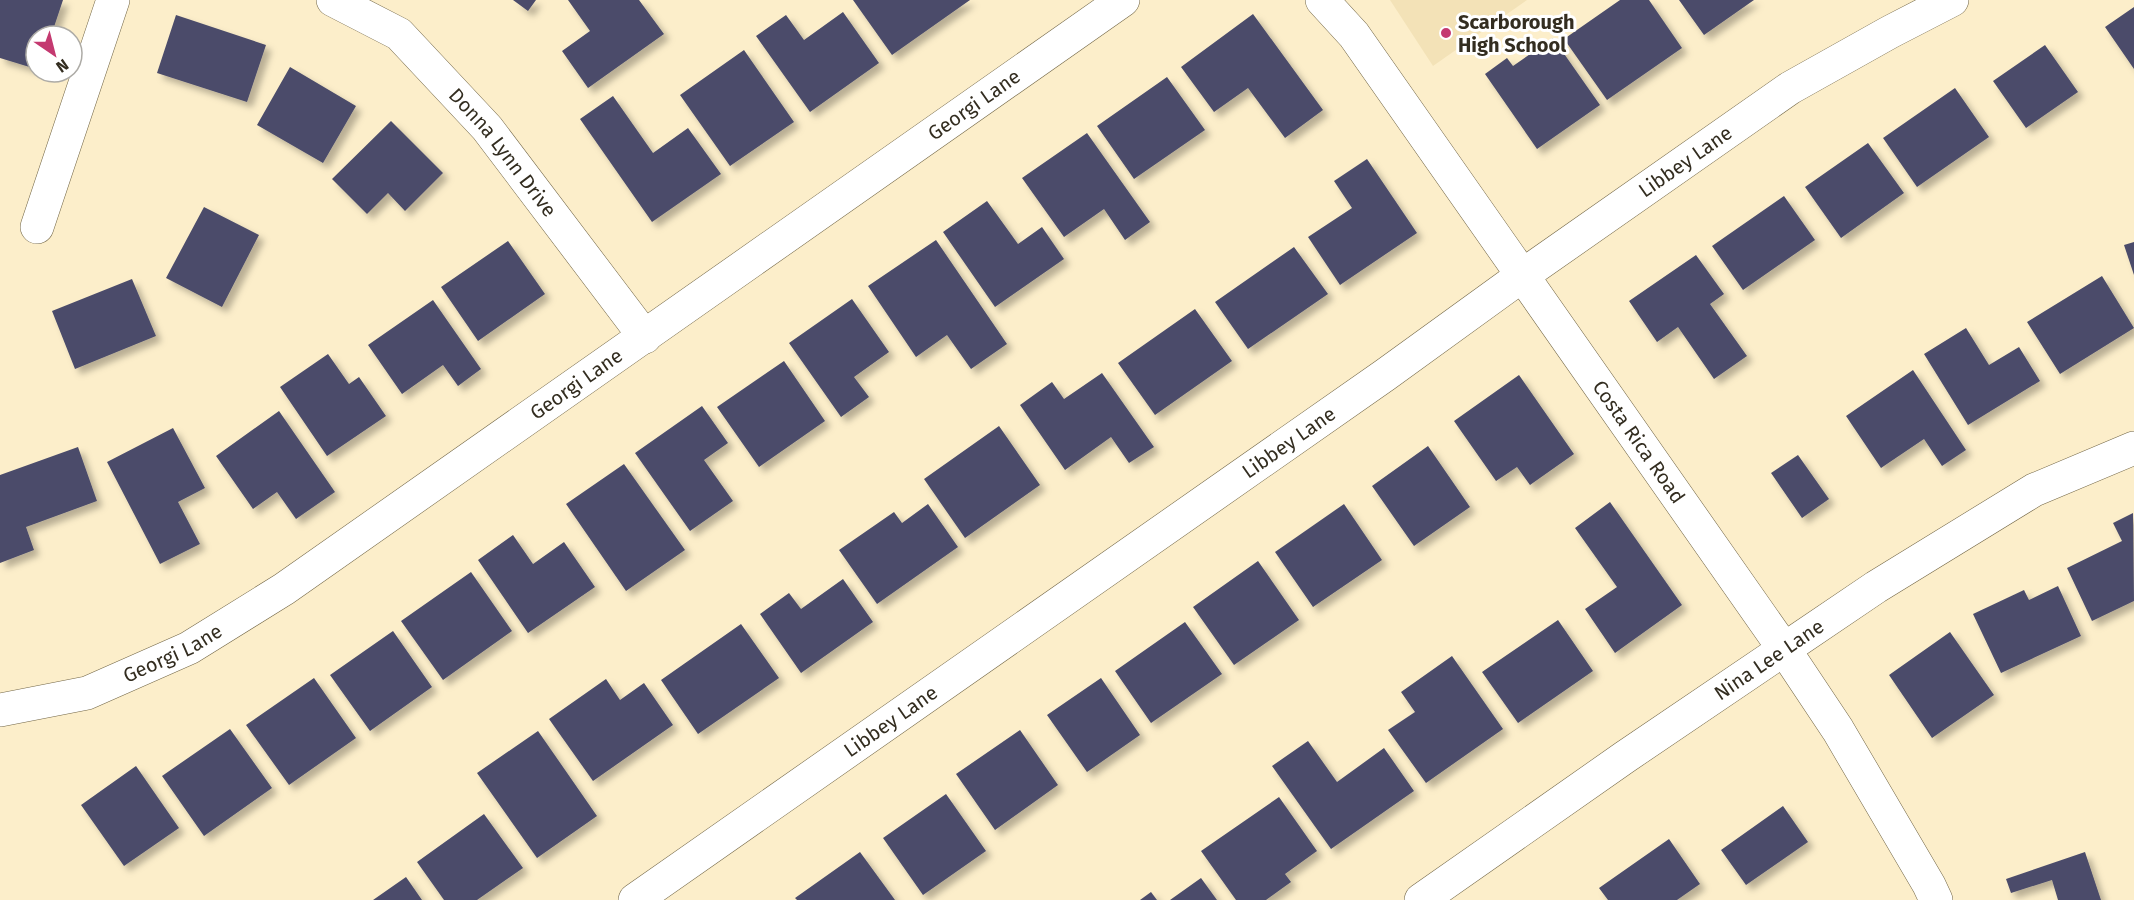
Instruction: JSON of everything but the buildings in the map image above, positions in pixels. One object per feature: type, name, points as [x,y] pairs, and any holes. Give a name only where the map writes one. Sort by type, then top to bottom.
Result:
[{"type":"street","points":[[37,227],[113,0]]},
{"type":"street","name":"Donna Lynn Drive","points":[[333,0],[399,34],[487,128],[645,337]]},
{"type":"street","name":"Georgi Lane","points":[[0,710],[87,693],[189,648],[284,589],[1123,0]]},
{"type":"street","name":"Costa Rica Road","points":[[1322,0],[1354,35],[1784,649],[1838,730],[1936,900]]},
{"type":"street","name":"Libbey Lane","points":[[634,900],[1790,88],[1952,0]]},
{"type":"street","name":"Nina Lee Lane","points":[[1421,900],[1876,587],[2034,490],[2134,448]]},
{"type":"shaded area","name":"Scarborough High School","points":[[1390,0],[1527,0],[1433,66]]},
{"type":"place","name":"Scarborough High School","points":[[1446,33]]}]
